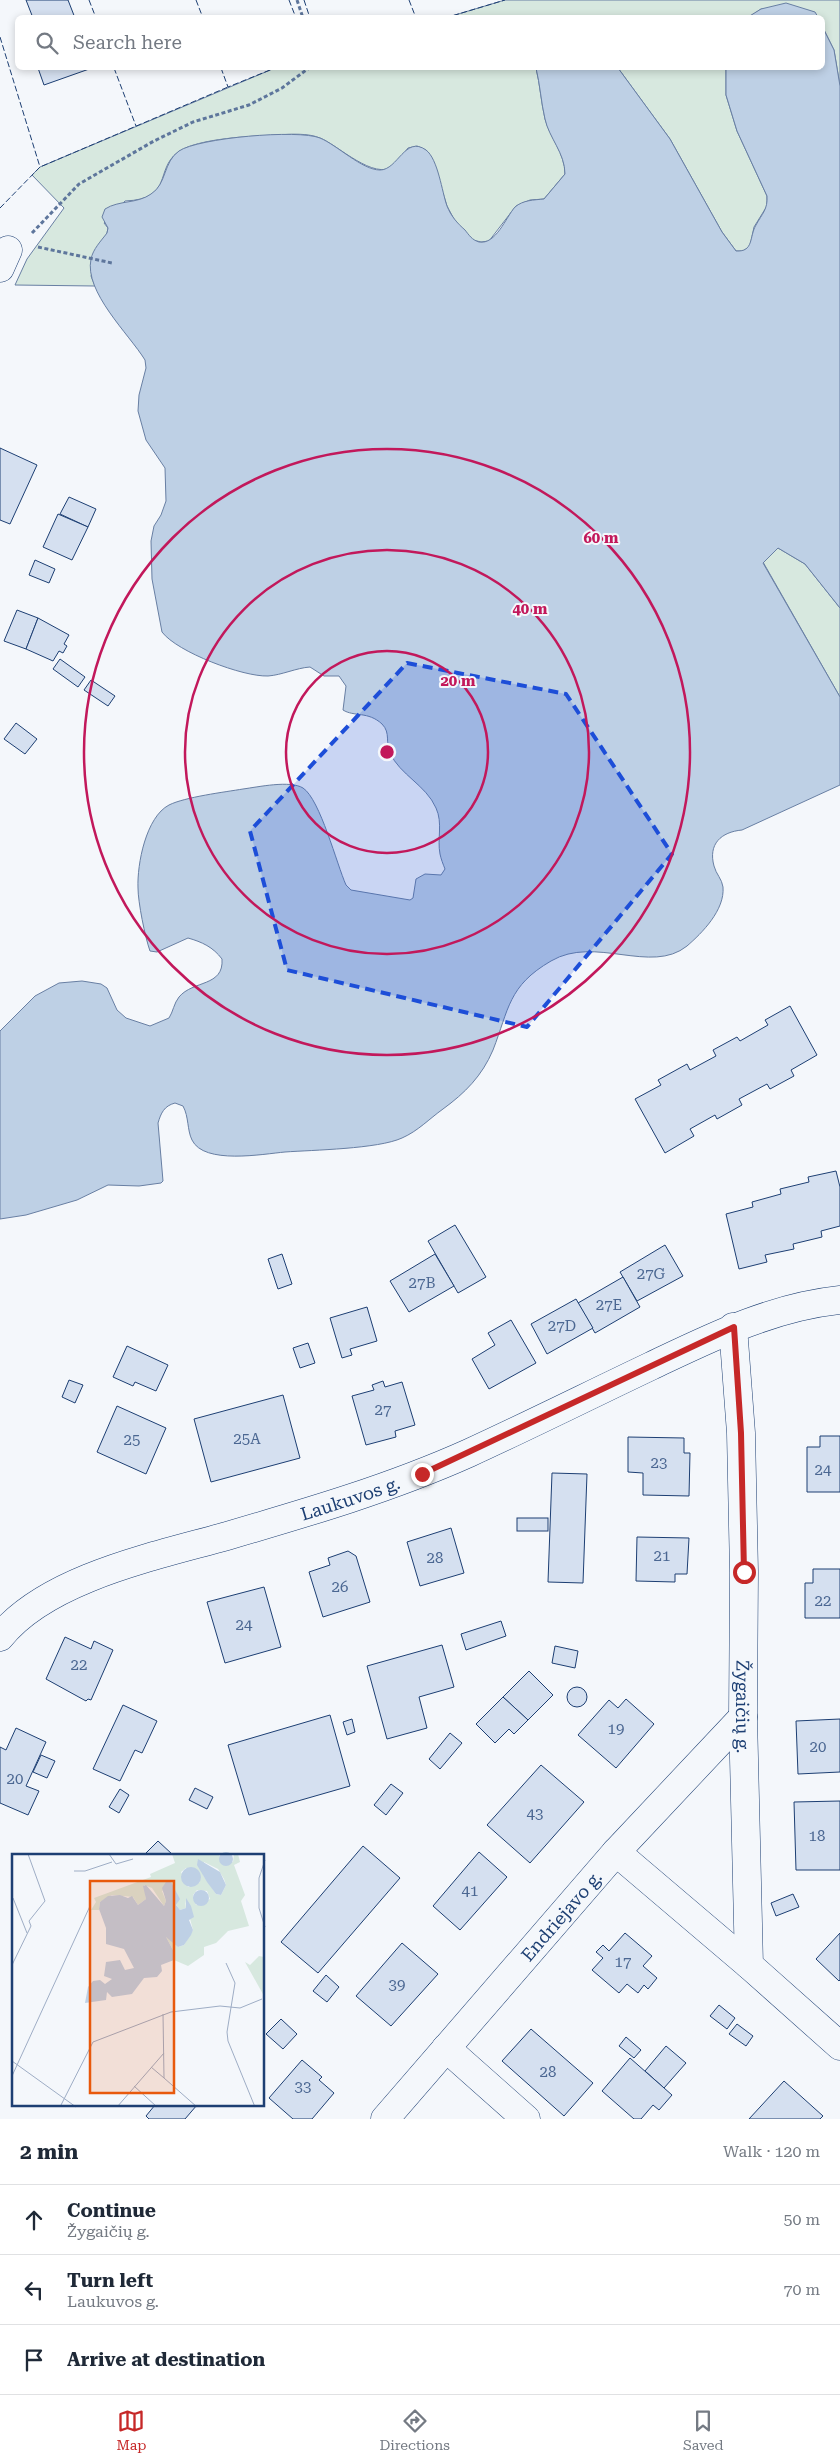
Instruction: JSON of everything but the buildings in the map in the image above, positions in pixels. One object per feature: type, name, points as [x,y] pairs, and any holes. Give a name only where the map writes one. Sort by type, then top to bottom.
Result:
[{"type":"street","name":"Laukuvos g.","points":[[0,1637],[17,1618],[35,1604],[68,1587],[132,1563],[305,1513],[422,1474],[734,1327],[816,1303],[840,1300]]},
{"type":"street","name":"Žygaičių g.","points":[[734,1327],[741,1443],[744,1572],[743,1717],[749,1965]]},
{"type":"street","name":"Endriejavo g.","points":[[385,2119],[616,1852],[743,1717]]},
{"type":"street","points":[[616,1852],[749,1965],[840,2046]]},
{"type":"street","points":[[446,2048],[526,2119]]},
{"type":"path","points":[[296,0],[302,15]]},
{"type":"path","points":[[8,253],[37,230],[79,184],[154,141],[193,122],[249,105],[282,88],[306,70]]},
{"type":"path","points":[[8,253],[112,262]]},
{"type":"highlighted area","points":[[407,663],[566,694],[672,854],[527,1027],[287,970],[250,831]]},
{"type":"shaded area","points":[[505,0],[840,0],[840,86],[834,50],[825,32],[825,15],[816,15],[814,12],[761,9],[752,15],[455,15]]},
{"type":"shaded area","points":[[270,70],[536,70],[545,119],[563,159],[565,174],[544,199],[530,200],[516,206],[489,241],[481,242],[473,240],[455,221],[447,206],[432,158],[426,150],[417,146],[408,148],[394,166],[386,169],[377,169],[356,160],[328,142],[310,135],[255,136],[212,141],[187,147],[178,152],[171,159],[161,182],[151,195],[125,201],[104,223],[108,228],[107,233],[91,276],[95,286],[15,285],[27,259],[64,208],[32,175],[40,167]]},
{"type":"shaded area","points":[[619,70],[726,70],[726,95],[737,131],[767,196],[767,206],[754,227],[750,246],[743,251],[736,251],[722,232],[670,139]]},
{"type":"shaded area","points":[[778,548],[805,564],[840,608],[840,697],[763,562]]},
{"type":"water","points":[[786,3],[815,12],[817,15],[751,15],[761,9]]},
{"type":"water","points":[[825,32],[834,50],[840,86],[840,608],[805,564],[778,548],[763,563],[840,697],[840,785],[742,830],[722,836],[715,845],[713,858],[715,869],[723,887],[723,896],[706,928],[687,946],[673,954],[657,957],[640,957],[604,952],[568,954],[551,961],[537,970],[518,989],[507,1010],[489,1059],[478,1076],[459,1097],[408,1135],[391,1142],[362,1147],[249,1156],[221,1155],[208,1153],[199,1148],[190,1136],[183,1106],[175,1103],[164,1110],[158,1123],[163,1181],[161,1183],[139,1186],[108,1185],[77,1200],[26,1215],[0,1219],[0,1031],[35,996],[59,983],[82,981],[101,984],[107,988],[117,1010],[126,1018],[150,1026],[169,1018],[179,997],[192,988],[213,979],[221,968],[222,959],[215,951],[203,943],[188,938],[157,952],[150,951],[140,910],[138,878],[144,842],[154,820],[161,811],[176,802],[205,795],[290,784],[303,788],[316,805],[346,885],[351,890],[410,900],[413,898],[416,879],[425,874],[441,875],[445,869],[440,854],[439,819],[432,800],[394,761],[390,753],[385,727],[372,717],[343,710],[346,686],[339,676],[324,676],[310,667],[268,676],[243,672],[227,668],[196,655],[170,640],[162,632],[152,579],[151,541],[154,526],[161,515],[166,501],[165,468],[146,440],[138,411],[139,395],[146,368],[145,360],[109,312],[94,285],[91,259],[107,233],[108,228],[102,217],[105,209],[151,194],[160,185],[174,156],[179,151],[190,146],[248,136],[308,135],[327,141],[365,166],[380,170],[392,165],[412,147],[426,150],[437,168],[447,206],[452,216],[473,239],[485,242],[495,235],[515,207],[525,202],[544,199],[565,174],[560,152],[545,119],[536,70],[619,70],[670,139],[722,232],[736,251],[742,251],[750,243],[754,230],[766,208],[767,196],[737,131],[726,95],[726,70],[825,70]]},
{"type":"fence","points":[[89,0],[95,15]]},
{"type":"fence","points":[[196,0],[202,15]]},
{"type":"fence","points":[[289,0],[295,15]]},
{"type":"fence","points":[[304,0],[309,15]]},
{"type":"fence","points":[[409,0],[415,15]]},
{"type":"fence","points":[[455,15],[505,0]]},
{"type":"fence","points":[[0,37],[40,167]]},
{"type":"fence","points":[[115,70],[136,126]]},
{"type":"fence","points":[[222,70],[228,87],[270,70]]},
{"type":"fence","points":[[0,208],[40,167],[228,87]]},
{"type":"route","points":[[422,1474],[734,1327],[741,1433],[744,1572]]}]
